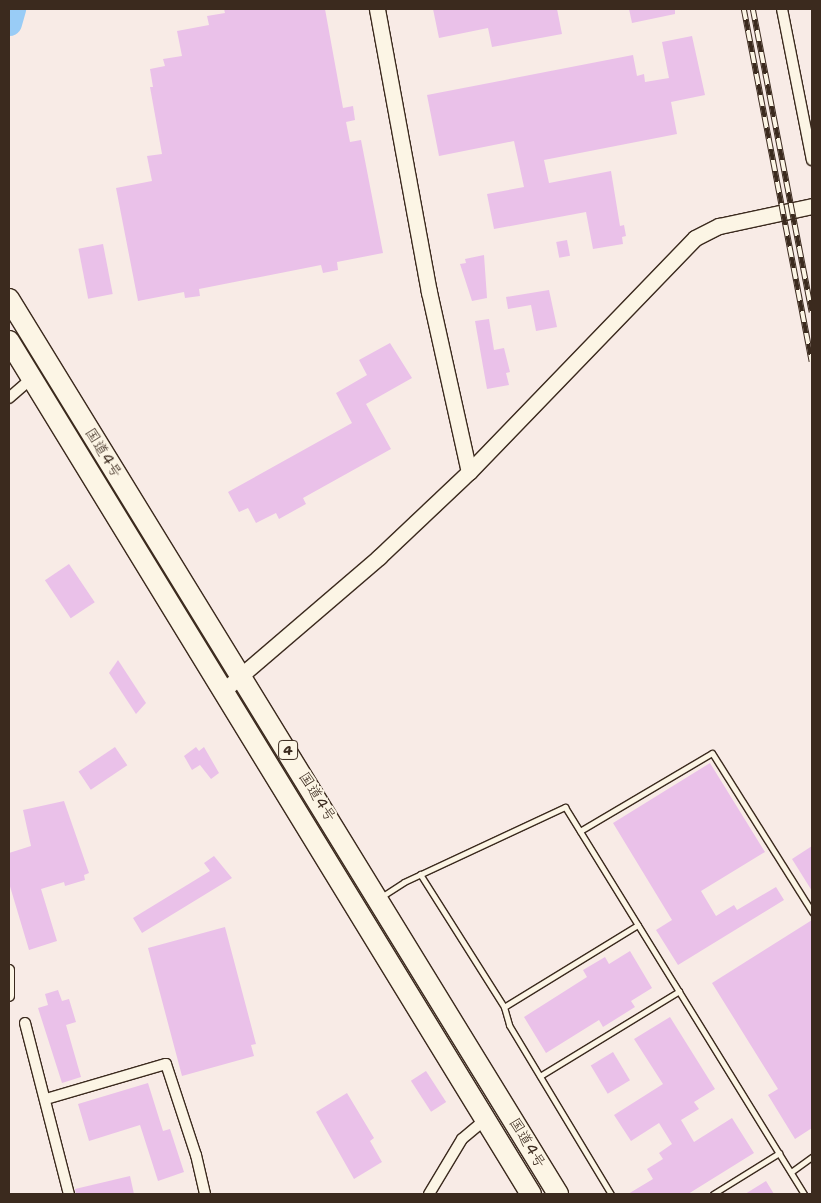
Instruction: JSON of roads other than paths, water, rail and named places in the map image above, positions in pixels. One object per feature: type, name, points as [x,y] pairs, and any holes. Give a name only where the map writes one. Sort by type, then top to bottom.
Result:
[{"type":"highway","name":"国道4号","points":[[12,304],[243,676],[558,1194]]},
{"type":"highway","name":"国道4号","points":[[9,341],[532,1194]]},
{"type":"street","points":[[377,9],[429,292],[469,472]]},
{"type":"street","points":[[782,9],[812,160]]},
{"type":"street","points":[[224,690],[243,676],[379,558],[469,472],[695,238],[719,226],[812,206]]},
{"type":"street","points":[[9,398],[32,378]]},
{"type":"street","points":[[9,970],[9,996]]},
{"type":"street","points":[[25,1023],[69,1194]]},
{"type":"street","points":[[46,1099],[166,1064],[196,1155],[205,1194]]},
{"type":"street","points":[[430,1194],[462,1139],[486,1119]]},
{"type":"lane","points":[[580,831],[712,752],[812,912]]},
{"type":"lane","points":[[379,898],[420,874],[565,807],[804,1194]]},
{"type":"lane","points":[[420,874],[504,1007],[509,1025],[611,1194]]},
{"type":"lane","points":[[504,1007],[638,925]]},
{"type":"lane","points":[[540,1076],[679,991]]},
{"type":"lane","points":[[713,1194],[779,1153]]},
{"type":"lane","points":[[791,1172],[812,1158]]},
{"type":"waterway","points":[[9,23],[13,9]]},
{"type":"railway","points":[[744,9],[812,362]]},
{"type":"railway","points":[[753,9],[812,312]]}]
